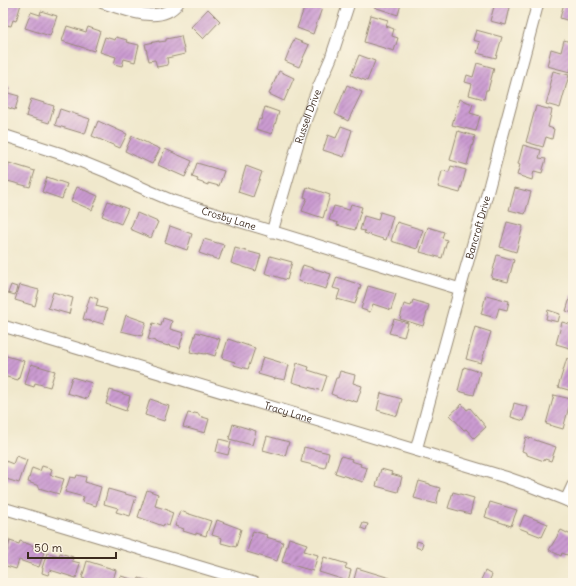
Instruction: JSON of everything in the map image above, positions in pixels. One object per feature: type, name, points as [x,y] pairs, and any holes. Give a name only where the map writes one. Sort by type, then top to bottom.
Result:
[{"type":"street","points":[[103,3],[144,15],[157,15],[167,12],[178,3]]},
{"type":"street","name":"Russell Drive","points":[[272,232],[298,142],[331,58],[349,3]]},
{"type":"street","name":"Bancroft Drive","points":[[416,450],[538,3]]},
{"type":"street","name":"Crosby Lane","points":[[3,135],[65,155],[173,201],[460,289]]},
{"type":"street","name":"Tracy Lane","points":[[3,326],[505,477],[569,502]]},
{"type":"street","points":[[569,502],[573,485]]},
{"type":"street","points":[[3,508],[254,583]]},
{"type":"building","points":[[3,3],[21,4],[16,21],[13,20],[11,26],[3,24]]},
{"type":"building","points":[[306,3],[322,8],[313,34],[297,28]]},
{"type":"building","points":[[375,3],[401,4],[398,15],[374,7]]},
{"type":"building","points":[[495,3],[511,3],[506,25],[490,21]]},
{"type":"building","points":[[564,3],[573,4],[573,22],[560,18]]},
{"type":"building","points":[[208,9],[220,21],[203,39],[191,27]]},
{"type":"building","points":[[41,11],[57,16],[50,36],[25,28],[31,12],[40,15]]},
{"type":"building","points":[[371,15],[388,20],[386,26],[394,29],[392,36],[398,38],[394,51],[364,42]]},
{"type":"building","points":[[67,26],[86,32],[88,27],[100,31],[94,51],[62,41]]},
{"type":"building","points":[[476,30],[502,37],[496,58],[477,53],[480,42],[473,40]]},
{"type":"building","points":[[181,36],[185,54],[167,58],[168,65],[157,67],[155,60],[149,61],[145,44],[166,41],[166,39]]},
{"type":"building","points":[[105,37],[115,40],[116,37],[127,40],[126,42],[139,45],[135,62],[124,59],[122,66],[114,64],[116,57],[100,52]]},
{"type":"building","points":[[294,39],[309,45],[299,67],[285,61]]},
{"type":"building","points":[[564,40],[573,43],[573,62],[570,72],[547,66],[551,49],[561,52]]},
{"type":"building","points":[[359,55],[375,61],[367,81],[351,75]]},
{"type":"building","points":[[477,63],[494,68],[484,99],[469,95],[472,84],[465,82],[467,75],[473,77]]},
{"type":"building","points":[[279,71],[294,78],[284,101],[269,94]]},
{"type":"building","points":[[553,71],[569,75],[560,108],[546,104],[551,87],[549,86]]},
{"type":"building","points":[[3,85],[10,88],[8,93],[19,96],[15,110],[3,106]]},
{"type":"building","points":[[347,85],[362,92],[348,121],[335,114]]},
{"type":"building","points":[[31,99],[54,106],[49,123],[26,116]]},
{"type":"building","points":[[459,99],[473,104],[470,113],[480,116],[476,131],[452,125]]},
{"type":"building","points":[[536,106],[552,110],[548,127],[554,129],[552,139],[546,137],[543,147],[526,142]]},
{"type":"building","points":[[265,107],[279,112],[272,134],[256,129],[259,119],[261,120]]},
{"type":"building","points":[[60,109],[90,119],[85,134],[55,125]]},
{"type":"building","points":[[98,121],[127,134],[120,148],[92,136]]},
{"type":"building","points":[[341,126],[352,130],[344,157],[323,150],[328,135],[336,138]]},
{"type":"building","points":[[458,131],[475,136],[467,165],[450,160]]},
{"type":"building","points":[[132,136],[160,149],[152,164],[125,151]]},
{"type":"building","points":[[523,145],[541,150],[539,158],[546,159],[542,173],[534,171],[532,180],[517,175]]},
{"type":"building","points":[[165,149],[192,161],[185,177],[158,165]]},
{"type":"building","points":[[9,163],[35,171],[30,187],[4,180]]},
{"type":"building","points":[[197,163],[224,171],[219,186],[208,183],[208,185],[197,181],[198,179],[192,177]]},
{"type":"building","points":[[246,166],[262,172],[253,197],[238,192]]},
{"type":"building","points":[[451,166],[466,170],[460,193],[438,187],[442,171],[449,172]]},
{"type":"building","points":[[47,177],[67,184],[62,199],[42,192]]},
{"type":"building","points":[[77,187],[98,196],[92,210],[71,201]]},
{"type":"building","points":[[307,187],[330,195],[323,218],[302,211],[307,198],[304,197]]},
{"type":"building","points":[[515,188],[531,192],[525,214],[509,210]]},
{"type":"building","points":[[108,201],[128,209],[121,224],[102,216]]},
{"type":"building","points":[[351,204],[362,207],[355,230],[337,225],[338,223],[329,220],[334,206],[349,210]]},
{"type":"building","points":[[380,212],[393,216],[386,240],[364,233],[365,231],[360,230],[364,216],[378,220]]},
{"type":"building","points":[[137,213],[158,222],[151,238],[130,229]]},
{"type":"building","points":[[397,222],[423,230],[417,249],[391,241]]},
{"type":"building","points":[[507,222],[523,226],[516,252],[500,247]]},
{"type":"building","points":[[170,226],[192,234],[187,250],[165,242]]},
{"type":"building","points":[[428,227],[444,232],[442,238],[447,240],[442,258],[420,252]]},
{"type":"building","points":[[204,239],[224,245],[219,260],[199,253]]},
{"type":"building","points":[[235,248],[261,255],[256,271],[231,263]]},
{"type":"building","points":[[497,255],[514,260],[508,282],[491,278]]},
{"type":"building","points":[[270,256],[292,262],[287,280],[265,273]]},
{"type":"building","points":[[303,265],[331,274],[326,289],[298,281]]},
{"type":"building","points":[[337,277],[361,285],[355,304],[337,299],[340,290],[333,288]]},
{"type":"building","points":[[11,285],[17,287],[15,295],[8,293]]},
{"type":"building","points":[[20,285],[39,290],[35,306],[15,300]]},
{"type":"building","points":[[368,286],[396,294],[391,310],[373,304],[370,312],[361,309]]},
{"type":"building","points":[[53,292],[73,298],[69,314],[48,308]]},
{"type":"building","points":[[486,295],[509,301],[507,310],[499,308],[496,318],[481,314]]},
{"type":"building","points":[[571,295],[573,295],[573,313],[566,311]]},
{"type":"building","points":[[90,296],[98,299],[96,306],[107,309],[103,324],[83,319]]},
{"type":"building","points":[[413,300],[429,305],[423,326],[400,319],[404,304],[411,306]]},
{"type":"building","points":[[548,310],[560,314],[558,322],[546,319]]},
{"type":"building","points":[[126,315],[146,322],[142,336],[121,331]]},
{"type":"building","points":[[163,318],[172,321],[170,329],[184,333],[180,348],[168,346],[148,339],[153,323],[161,326]]},
{"type":"building","points":[[394,319],[408,323],[404,337],[389,333]]},
{"type":"building","points":[[562,322],[573,325],[573,349],[556,344]]},
{"type":"building","points":[[475,327],[491,332],[481,363],[466,359]]},
{"type":"building","points":[[196,332],[220,339],[215,356],[206,353],[199,354],[190,352]]},
{"type":"building","points":[[228,339],[255,348],[248,369],[234,365],[235,362],[222,358]]},
{"type":"building","points":[[3,355],[24,361],[18,380],[3,376]]},
{"type":"building","points":[[263,357],[289,365],[285,380],[258,374]]},
{"type":"building","points":[[567,358],[573,360],[572,391],[558,387]]},
{"type":"building","points":[[297,363],[309,367],[308,370],[327,376],[322,391],[292,382]]},
{"type":"building","points":[[31,364],[55,371],[50,387],[35,383],[34,387],[25,384]]},
{"type":"building","points":[[464,367],[480,372],[474,395],[458,391]]},
{"type":"building","points":[[340,371],[355,375],[353,383],[362,386],[357,402],[346,400],[331,394]]},
{"type":"building","points":[[72,377],[92,383],[87,399],[67,393]]},
{"type":"building","points":[[110,390],[130,396],[126,411],[106,404]]},
{"type":"building","points":[[381,393],[402,399],[397,416],[377,410]]},
{"type":"building","points":[[554,395],[571,399],[563,429],[546,424]]},
{"type":"building","points":[[150,399],[169,406],[164,421],[145,415]]},
{"type":"building","points":[[514,403],[528,407],[524,421],[511,417]]},
{"type":"building","points":[[462,404],[467,410],[470,408],[486,427],[474,438],[450,415]]},
{"type":"building","points":[[188,413],[199,414],[199,416],[209,419],[205,433],[183,427]]},
{"type":"building","points":[[233,424],[256,431],[252,445],[229,439]]},
{"type":"building","points":[[267,436],[289,442],[285,456],[263,450]]},
{"type":"building","points":[[526,437],[556,447],[551,461],[545,459],[544,461],[527,455],[527,453],[522,451]]},
{"type":"building","points":[[219,439],[231,442],[228,455],[216,452]]},
{"type":"building","points":[[304,447],[329,453],[325,468],[301,462]]},
{"type":"building","points":[[16,456],[27,460],[19,483],[3,478],[3,460],[13,464]]},
{"type":"building","points":[[341,456],[352,459],[351,461],[361,464],[360,466],[367,468],[363,482],[335,473]]},
{"type":"building","points":[[42,466],[52,469],[50,475],[64,479],[59,494],[39,488],[39,486],[28,482],[32,468],[40,471]]},
{"type":"building","points":[[381,469],[402,477],[398,492],[376,486]]},
{"type":"building","points":[[77,475],[86,477],[85,482],[101,487],[96,506],[82,502],[84,497],[65,492],[70,477],[76,478]]},
{"type":"building","points":[[419,481],[440,488],[436,504],[414,498]]},
{"type":"building","points":[[108,489],[136,497],[130,516],[116,512],[118,508],[104,504]]},
{"type":"building","points":[[147,490],[158,494],[155,506],[173,513],[169,526],[164,524],[163,526],[138,517]]},
{"type":"building","points":[[453,492],[474,498],[470,514],[448,508]]},
{"type":"building","points":[[490,502],[517,510],[511,526],[485,517]]},
{"type":"building","points":[[180,511],[211,521],[206,536],[183,531],[184,529],[175,526]]},
{"type":"building","points":[[524,515],[548,524],[542,537],[519,528]]},
{"type":"building","points":[[217,520],[241,529],[236,547],[221,543],[222,538],[212,535]]},
{"type":"building","points":[[363,523],[368,524],[366,530],[361,528]]},
{"type":"building","points":[[561,530],[573,536],[573,552],[570,550],[567,555],[562,553],[561,556],[549,550]]},
{"type":"building","points":[[253,531],[283,542],[277,561],[247,552]]},
{"type":"building","points":[[3,538],[9,539],[3,557]]},
{"type":"building","points":[[289,538],[307,544],[304,551],[318,555],[313,571],[282,562]]},
{"type":"building","points":[[10,541],[19,544],[20,541],[34,546],[33,549],[44,552],[39,567],[19,560],[16,569],[3,565]]},
{"type":"building","points":[[417,541],[423,543],[421,549],[416,547]]},
{"type":"building","points":[[47,553],[59,556],[60,553],[73,557],[72,561],[80,563],[76,578],[50,570],[48,575],[42,573],[42,568]]},
{"type":"building","points":[[324,557],[347,564],[345,568],[351,570],[348,581],[319,572]]},
{"type":"building","points":[[87,561],[116,570],[112,583],[100,583],[82,578]]},
{"type":"building","points":[[357,568],[390,578],[389,583],[353,583]]},
{"type":"building","points":[[485,571],[492,575],[488,583],[481,583],[480,582]]},
{"type":"building","points":[[121,576],[138,581],[139,578],[155,583],[119,583]]}]
